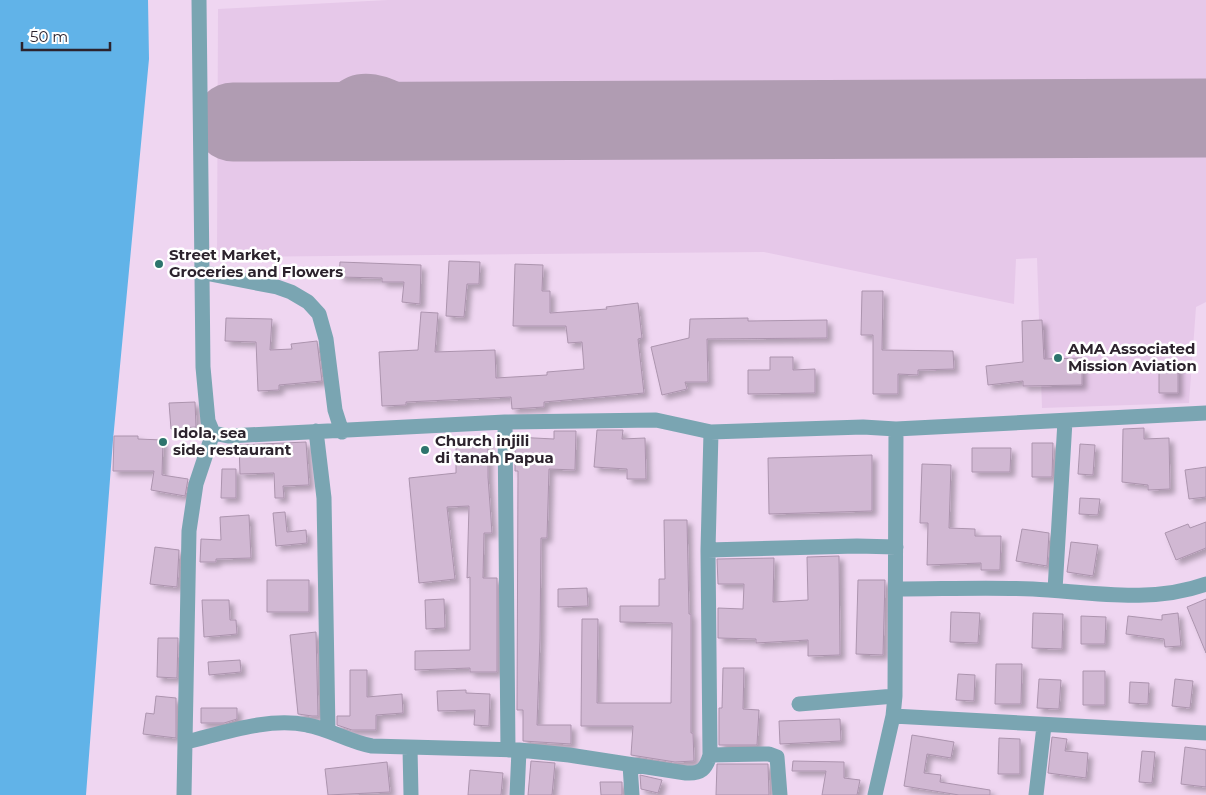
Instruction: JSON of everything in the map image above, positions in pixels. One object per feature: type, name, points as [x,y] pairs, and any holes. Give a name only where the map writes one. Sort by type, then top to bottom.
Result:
[{"type":"street","points":[[184,795],[189,531],[196,484],[213,433],[208,420],[203,367],[200,272],[199,0]]},
{"type":"street","points":[[200,272],[277,287],[291,292],[308,302],[319,314],[326,339],[335,410],[342,432]]},
{"type":"street","points":[[328,731],[324,498],[320,432],[335,410]]},
{"type":"street","points":[[213,433],[228,436],[342,432],[505,422],[656,420],[711,432],[863,427],[896,429],[1206,413]]},
{"type":"street","points":[[1055,590],[1065,421]]},
{"type":"street","points":[[505,422],[516,795]]},
{"type":"street","points":[[875,795],[893,716],[895,696],[896,429]]},
{"type":"street","points":[[186,742],[252,727],[289,722],[328,731],[358,744],[410,748],[514,750],[569,755],[696,774],[705,768],[710,755],[708,550],[711,432]]},
{"type":"street","points":[[708,550],[858,546],[896,548]]},
{"type":"street","points":[[896,589],[1055,590],[1146,596],[1169,594],[1206,584]]},
{"type":"street","points":[[799,704],[895,696]]},
{"type":"street","points":[[893,716],[1044,726],[1206,733]]},
{"type":"street","points":[[1036,795],[1044,726]]},
{"type":"street","points":[[410,748],[411,795]]},
{"type":"street","points":[[710,755],[769,754],[777,757],[780,795]]},
{"type":"street","points":[[630,765],[632,795]]},
{"type":"shaded area","points":[[388,0],[1206,0],[1206,302],[1196,307],[1189,403],[1042,408],[1037,258],[1016,259],[1014,304],[764,252],[217,257],[218,9]]},
{"type":"water","points":[[0,0],[148,0],[149,59],[113,440],[86,795],[0,795]]},
{"type":"building","points":[[449,261],[480,262],[479,284],[467,284],[464,317],[446,316]]},
{"type":"building","points":[[340,262],[421,265],[420,304],[402,302],[404,282],[382,282],[382,278],[339,277]]},
{"type":"building","points":[[515,264],[543,265],[542,291],[550,291],[550,313],[607,309],[606,307],[638,303],[642,338],[638,339],[644,393],[544,402],[544,407],[512,409],[511,397],[406,402],[406,405],[382,406],[379,352],[418,350],[421,312],[438,313],[435,352],[495,350],[496,378],[547,375],[547,372],[584,369],[582,342],[568,343],[566,326],[513,326]]},
{"type":"building","points":[[862,291],[883,291],[882,350],[953,351],[954,369],[918,370],[918,375],[898,374],[898,394],[873,394],[873,335],[861,335]]},
{"type":"building","points":[[226,318],[272,319],[270,350],[292,349],[291,344],[317,341],[322,381],[279,385],[279,390],[258,391],[256,342],[225,341]]},
{"type":"building","points":[[748,318],[748,321],[827,320],[827,338],[707,339],[708,382],[685,382],[687,389],[662,395],[651,347],[689,338],[690,319]]},
{"type":"building","points":[[1042,320],[1044,359],[1082,358],[1082,385],[1023,386],[1023,381],[988,385],[986,366],[1023,362],[1022,321]]},
{"type":"building","points":[[770,357],[793,357],[793,370],[815,369],[815,393],[748,394],[748,370],[770,370]]},
{"type":"building","points":[[1178,361],[1178,393],[1159,393],[1159,362]]},
{"type":"building","points":[[195,402],[196,427],[171,429],[169,403]]},
{"type":"building","points":[[1144,428],[1144,439],[1169,438],[1170,489],[1148,490],[1148,485],[1122,482],[1123,429]]},
{"type":"building","points":[[597,430],[623,430],[622,439],[645,438],[646,479],[627,479],[627,469],[594,467]]},
{"type":"building","points":[[554,431],[576,431],[575,470],[549,469],[547,538],[541,538],[537,725],[571,725],[571,744],[523,741],[523,710],[517,710],[518,471],[515,471],[515,437],[554,439]]},
{"type":"building","points":[[114,436],[138,436],[138,439],[163,440],[162,475],[188,479],[185,496],[151,490],[154,471],[113,471]]},
{"type":"building","points":[[456,440],[488,440],[488,477],[492,533],[484,533],[483,578],[497,578],[497,672],[470,672],[470,668],[415,670],[415,651],[470,650],[470,577],[467,578],[469,506],[447,507],[455,579],[419,583],[409,478],[456,473]]},
{"type":"building","points":[[306,442],[309,485],[283,486],[284,498],[275,498],[274,473],[240,474],[239,445]]},
{"type":"building","points":[[1032,443],[1053,443],[1052,477],[1032,477]]},
{"type":"building","points":[[1080,444],[1095,445],[1093,475],[1078,474]]},
{"type":"building","points":[[972,448],[1011,448],[1010,472],[972,472]]},
{"type":"building","points":[[872,455],[872,511],[769,514],[768,458]]},
{"type":"building","points":[[922,464],[951,465],[949,528],[975,529],[975,536],[1001,536],[1000,570],[981,570],[981,563],[927,565],[928,523],[920,523]]},
{"type":"building","points":[[1206,467],[1206,497],[1189,499],[1185,470]]},
{"type":"building","points":[[222,469],[236,469],[236,498],[221,498]]},
{"type":"building","points":[[1080,498],[1100,499],[1098,515],[1079,514]]},
{"type":"building","points":[[285,512],[287,532],[306,530],[307,543],[276,546],[273,513]]},
{"type":"building","points":[[249,515],[251,558],[216,559],[216,562],[200,562],[201,539],[221,540],[220,517]]},
{"type":"building","points":[[664,520],[687,520],[689,614],[691,614],[691,733],[693,733],[694,761],[675,762],[631,755],[633,726],[581,726],[582,619],[598,619],[597,703],[671,703],[672,623],[620,622],[620,606],[659,606],[659,579],[665,579]]},
{"type":"building","points":[[1206,522],[1206,548],[1176,560],[1165,533],[1188,524],[1190,528]]},
{"type":"building","points":[[1022,529],[1049,533],[1047,566],[1016,561]]},
{"type":"building","points":[[1071,542],[1098,545],[1093,576],[1067,572]]},
{"type":"building","points":[[155,547],[179,550],[177,587],[150,584]]},
{"type":"building","points":[[839,556],[840,655],[808,656],[808,640],[756,643],[756,639],[718,638],[718,608],[743,609],[744,584],[718,584],[717,559],[774,558],[773,602],[808,600],[807,557]]},
{"type":"building","points":[[267,580],[309,580],[309,612],[267,612]]},
{"type":"building","points":[[858,580],[885,580],[883,655],[856,654]]},
{"type":"building","points":[[587,588],[588,606],[558,607],[558,589]]},
{"type":"building","points":[[444,599],[445,628],[426,629],[425,600]]},
{"type":"building","points":[[1206,599],[1206,653],[1187,607]]},
{"type":"building","points":[[202,600],[229,600],[230,620],[236,620],[237,634],[204,637]]},
{"type":"building","points":[[951,612],[980,613],[978,643],[950,642]]},
{"type":"building","points":[[1033,613],[1063,614],[1062,649],[1032,648]]},
{"type":"building","points":[[1178,613],[1181,646],[1165,647],[1164,639],[1126,634],[1128,616],[1162,620],[1162,615]]},
{"type":"building","points":[[1081,616],[1106,617],[1105,644],[1081,644]]},
{"type":"building","points":[[316,632],[318,716],[312,716],[298,714],[290,635]]},
{"type":"building","points":[[158,638],[178,638],[177,678],[157,677]]},
{"type":"building","points":[[240,660],[241,672],[209,675],[208,662]]},
{"type":"building","points":[[996,664],[1022,664],[1021,704],[995,704]]},
{"type":"building","points":[[723,668],[744,668],[743,709],[759,710],[757,745],[719,745],[719,708],[722,708]]},
{"type":"building","points":[[350,670],[367,670],[367,697],[402,694],[403,713],[376,715],[376,730],[352,730],[337,725],[337,716],[350,716]]},
{"type":"building","points":[[1083,671],[1105,671],[1105,705],[1083,705]]},
{"type":"building","points":[[958,674],[975,675],[974,701],[956,700]]},
{"type":"building","points":[[1039,679],[1061,680],[1059,709],[1037,708]]},
{"type":"building","points":[[1175,679],[1193,681],[1190,708],[1172,706]]},
{"type":"building","points":[[1130,682],[1149,683],[1148,704],[1129,703]]},
{"type":"building","points":[[466,690],[466,693],[490,694],[489,726],[474,725],[475,710],[438,711],[437,691]]},
{"type":"building","points":[[156,696],[176,698],[176,738],[143,734],[146,713],[154,714]]},
{"type":"building","points":[[201,708],[237,708],[237,719],[224,723],[201,723]]},
{"type":"building","points":[[840,719],[841,741],[780,744],[779,721]]},
{"type":"building","points":[[912,735],[954,742],[951,758],[927,754],[924,773],[941,775],[940,782],[990,790],[990,795],[959,795],[904,786]]},
{"type":"building","points":[[1052,737],[1067,739],[1065,751],[1088,753],[1086,778],[1048,773]]},
{"type":"building","points":[[999,738],[1020,739],[1020,774],[998,774]]},
{"type":"building","points":[[1185,747],[1206,750],[1206,787],[1181,784]]},
{"type":"building","points":[[1142,751],[1155,752],[1152,783],[1139,782]]},
{"type":"building","points":[[531,761],[555,763],[552,795],[528,795]]},
{"type":"building","points":[[793,761],[844,762],[844,778],[860,780],[857,795],[822,795],[826,771],[792,771]]},
{"type":"building","points":[[387,762],[390,792],[328,795],[325,769]]},
{"type":"building","points":[[717,764],[768,764],[769,795],[716,795]]},
{"type":"building","points":[[470,770],[503,773],[501,795],[468,795]]},
{"type":"building","points":[[640,775],[662,780],[658,793],[641,789]]},
{"type":"building","points":[[600,782],[622,782],[622,795],[601,795]]},
{"type":"taxiway","points":[[353,122],[344,115],[344,98],[354,91],[366,89],[391,95],[436,121]]},
{"type":"runway","points":[[233,122],[1206,118]]},
{"type":"place","name":"Street Market, Groceries and Flowers","points":[[159,264]]},
{"type":"place","name":"AMA Associated Mission Aviation","points":[[1058,358]]},
{"type":"place","name":"Idola, sea side restaurant","points":[[163,442]]},
{"type":"place","name":"Church injili di tanah Papua","points":[[425,450]]}]
